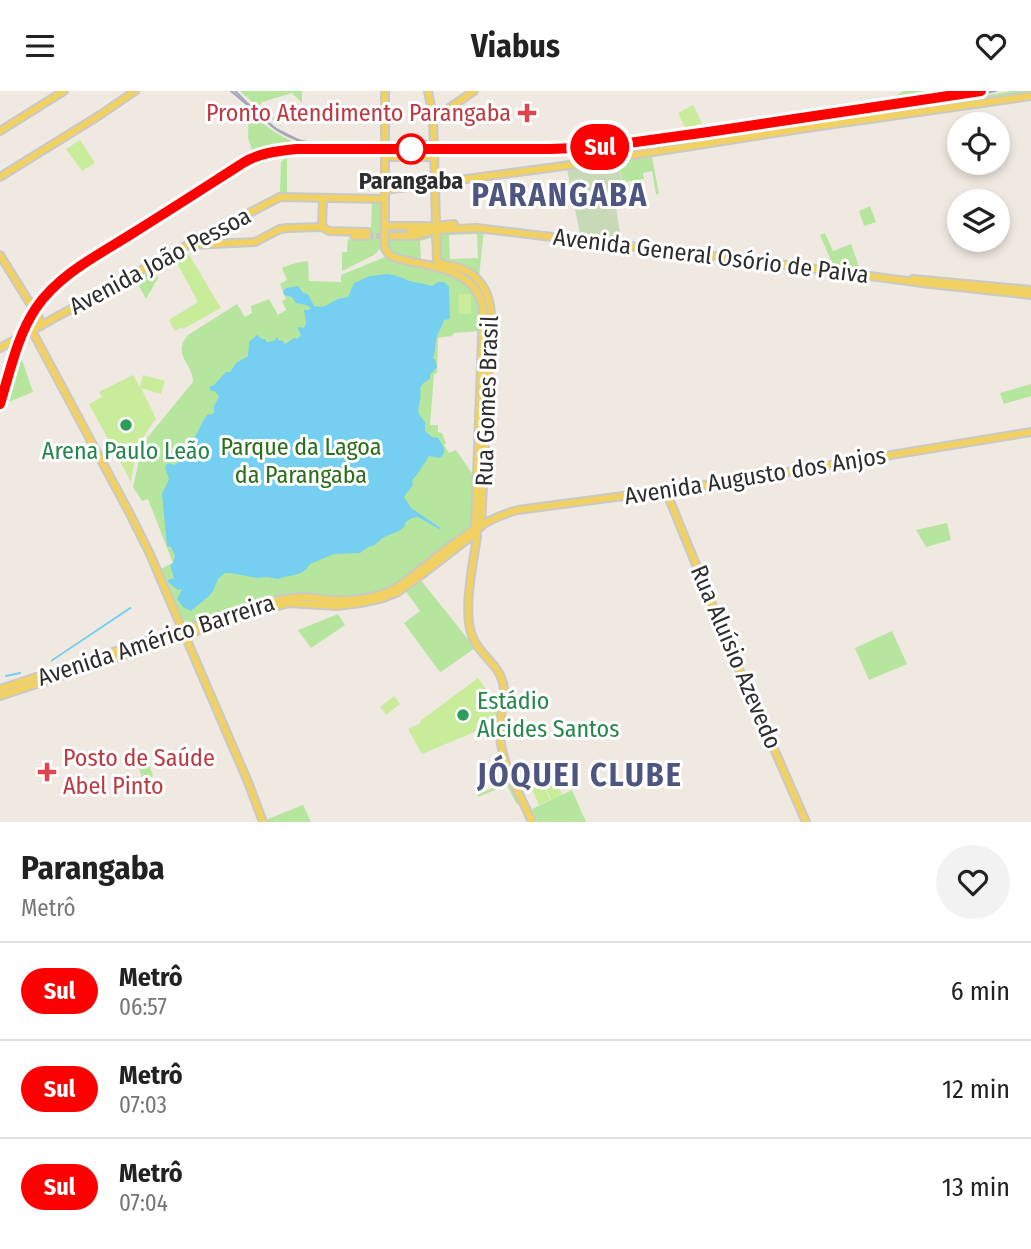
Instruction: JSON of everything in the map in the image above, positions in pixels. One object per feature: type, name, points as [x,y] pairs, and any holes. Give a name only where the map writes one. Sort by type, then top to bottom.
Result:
[{"type":"main road","points":[[0,131],[64,91]]},
{"type":"main road","points":[[0,177],[135,91]]},
{"type":"main road","points":[[385,91],[386,250],[393,257],[434,263],[433,119],[428,91]]},
{"type":"main road","points":[[433,119],[474,91]]},
{"type":"main road","points":[[386,190],[1031,96]]},
{"type":"main road","points":[[385,157],[434,157]]},
{"type":"main road","name":"Avenida João Pessoa","points":[[2,347],[280,197],[323,198]]},
{"type":"main road","points":[[322,227],[323,198],[385,199]]},
{"type":"main road","points":[[211,233],[200,241],[201,244],[249,243],[259,241],[283,228],[322,227],[329,231],[367,234],[333,236],[312,228]]},
{"type":"main road","name":"Avenida General Osório de Paiva","points":[[386,232],[470,227],[904,281],[1031,292]]},
{"type":"main road","name":"Avenida João Pessoa","points":[[41,325],[190,246],[201,244]]},
{"type":"main road","points":[[0,255],[41,325]]},
{"type":"main road","name":"Rua Gomes Brasil","points":[[434,263],[469,280],[477,288],[484,311],[478,528]]},
{"type":"main road","name":"Rua Gomes Brasil","points":[[434,263],[470,272],[485,287],[490,301],[485,475],[478,528]]},
{"type":"main road","points":[[32,330],[135,523],[265,821]]},
{"type":"main road","name":"Avenida Augusto dos Anjos","points":[[478,528],[505,513],[523,509],[665,491],[1031,432]]},
{"type":"main road","points":[[478,457],[481,474],[485,475]]},
{"type":"main road","name":"Rua Aluísio Azevedo","points":[[665,491],[805,822]]},
{"type":"main road","points":[[478,528],[470,615],[472,626],[504,675],[507,693],[503,739],[506,754],[533,822]]},
{"type":"main road","name":"Avenida Américo Barreira","points":[[0,696],[184,633],[196,625],[283,599],[299,597],[341,601],[390,591],[478,528]]},
{"type":"main road","name":"Avenida Américo Barreira","points":[[0,689],[289,603],[337,606],[383,599],[420,576],[478,528]]},
{"type":"main road","points":[[178,617],[186,623],[196,625]]},
{"type":"green space","points":[[240,91],[302,91],[302,103],[292,93],[262,102],[260,105],[283,127]]},
{"type":"green space","points":[[904,91],[940,91],[942,93],[885,102]]},
{"type":"green space","points":[[1013,91],[1031,91],[1031,94],[988,97],[988,100],[959,105],[958,100]]},
{"type":"green space","points":[[693,105],[702,123],[686,130],[678,113]]},
{"type":"green space","points":[[249,111],[281,135],[308,146],[319,147],[283,149],[244,157],[252,149],[248,138]]},
{"type":"green space","points":[[80,140],[95,163],[82,171],[66,149]]},
{"type":"green space","points":[[287,156],[287,195],[280,195],[281,162]]},
{"type":"green space","points":[[652,157],[659,194],[656,194],[652,171],[643,173],[644,179],[626,182],[622,180],[618,162]]},
{"type":"green space","points":[[618,162],[623,188],[613,190],[621,239],[580,234],[567,169]]},
{"type":"green space","points":[[372,201],[382,202],[382,247],[374,255],[342,271],[342,252],[347,252],[348,239],[367,239],[367,228],[371,227]]},
{"type":"green space","points":[[870,206],[876,222],[864,226],[859,211]]},
{"type":"green space","points":[[484,230],[479,277],[440,261],[440,231]],"holes":[[[477,234],[478,258],[450,259],[449,235]]]},
{"type":"green space","points":[[825,233],[833,251],[851,244],[860,269],[833,265],[820,235]]},
{"type":"green space","points":[[433,234],[434,247],[431,238],[420,241],[421,260],[432,260],[434,250],[433,262],[430,263],[394,256],[388,249],[386,238]]},
{"type":"green space","points":[[188,253],[221,308],[175,331],[169,320],[198,302],[175,259]]},
{"type":"green space","name":"Parque da Lagoa da Parangaba","points":[[385,257],[456,277],[478,297],[482,312],[479,331],[454,333],[452,336],[438,338],[437,373],[434,374],[430,425],[438,425],[438,432],[442,433],[449,453],[456,450],[475,478],[473,525],[399,584],[379,593],[353,598],[298,596],[191,624],[179,615],[160,569],[173,563],[148,499],[142,501],[133,487],[147,438],[193,382],[182,354],[183,342],[188,335],[237,304],[245,317],[252,313],[251,306],[269,299],[278,315],[286,310],[282,301],[286,299],[280,284],[287,280],[282,268],[308,261],[309,281],[341,282],[341,275]]},
{"type":"green space","points":[[150,272],[155,273],[158,278],[146,299],[136,280]]},
{"type":"green space","points":[[458,294],[471,294],[471,314],[459,314]]},
{"type":"green space","points":[[19,360],[22,360],[33,392],[6,403]]},
{"type":"green space","name":"Arena Paulo Leão","points":[[133,375],[140,387],[143,375],[165,381],[161,394],[141,388],[156,419],[139,448],[131,482],[89,404],[102,397],[99,392]]},
{"type":"green space","points":[[1031,384],[1031,396],[1004,404],[1000,393]]},
{"type":"green space","points":[[947,523],[951,540],[926,547],[916,530]]},
{"type":"green space","points":[[420,579],[475,648],[441,672],[404,623],[420,611],[405,590]]},
{"type":"green space","points":[[338,614],[345,625],[311,648],[298,630]]},
{"type":"green space","points":[[892,631],[907,664],[869,680],[855,648]]},
{"type":"green space","name":"Estádio Alcides Santos","points":[[478,678],[500,708],[498,722],[422,754],[408,729],[421,723],[420,721]]},
{"type":"green space","points":[[394,696],[400,704],[386,715],[380,707]]},
{"type":"green space","points":[[145,752],[153,776],[143,780],[134,755]]},
{"type":"green space","points":[[555,779],[562,795],[551,800],[544,784]]},
{"type":"green space","points":[[510,781],[519,798],[517,805],[507,785],[478,797],[478,794]]},
{"type":"green space","points":[[543,784],[550,800],[539,805],[532,789]]},
{"type":"green space","points":[[572,790],[586,822],[537,822],[532,809]]},
{"type":"green space","points":[[303,805],[311,822],[268,822],[268,819]]},
{"type":"water","name":"Parque da Lagoa da Parangaba","points":[[387,274],[432,286],[444,282],[449,287],[450,319],[444,320],[437,335],[433,359],[437,367],[430,379],[421,386],[418,410],[425,422],[425,431],[432,437],[439,438],[444,452],[439,458],[429,456],[404,497],[411,508],[441,528],[418,517],[412,518],[399,531],[384,537],[360,553],[334,554],[310,564],[300,573],[278,579],[225,573],[218,579],[209,596],[191,611],[183,607],[177,599],[182,589],[178,590],[168,582],[174,578],[170,565],[175,556],[171,547],[167,546],[162,494],[169,479],[165,467],[168,463],[174,465],[181,461],[185,456],[182,449],[196,436],[208,414],[214,413],[219,397],[216,392],[210,390],[210,386],[248,356],[249,342],[257,335],[267,342],[274,341],[277,337],[285,344],[301,335],[297,327],[304,328],[304,310],[311,308],[284,295],[286,288],[298,286],[303,293],[308,294],[314,306],[321,307],[348,297],[354,283],[370,276]]},
{"type":"water","points":[[132,608],[51,662],[51,660]]},
{"type":"waterway","points":[[6,676],[20,673]]},
{"type":"tunnel","points":[[367,236],[387,236]]},
{"type":"tram line","points":[[231,91],[276,129],[300,141],[325,144],[426,141]]},
{"type":"railway","points":[[235,91],[262,118],[281,132],[291,138],[316,144]]},
{"type":"railway","points":[[0,411],[18,350],[28,327],[55,289],[97,257],[250,161],[261,157],[296,151],[600,149],[936,103],[996,91]]},
{"type":"metro line","name":"Sul","points":[[0,404],[26,326],[37,306],[53,287],[103,252],[257,156],[296,149],[600,147],[981,91]]},
{"type":"place","name":"Pronto Atendimento Parangaba","points":[[527,113]]},
{"type":"place","name":"Parangaba","points":[[411,149]]},
{"type":"place","name":"Arena Paulo Leão","points":[[126,425]]},
{"type":"place","name":"Estádio Alcides Santos","points":[[463,715]]},
{"type":"place","name":"Posto de Saúde Abel Pinto","points":[[47,772]]},
{"type":"district","name":"PARANGABA","points":[[560,195]]},
{"type":"district","name":"JÓQUEI CLUBE","points":[[580,775]]}]
